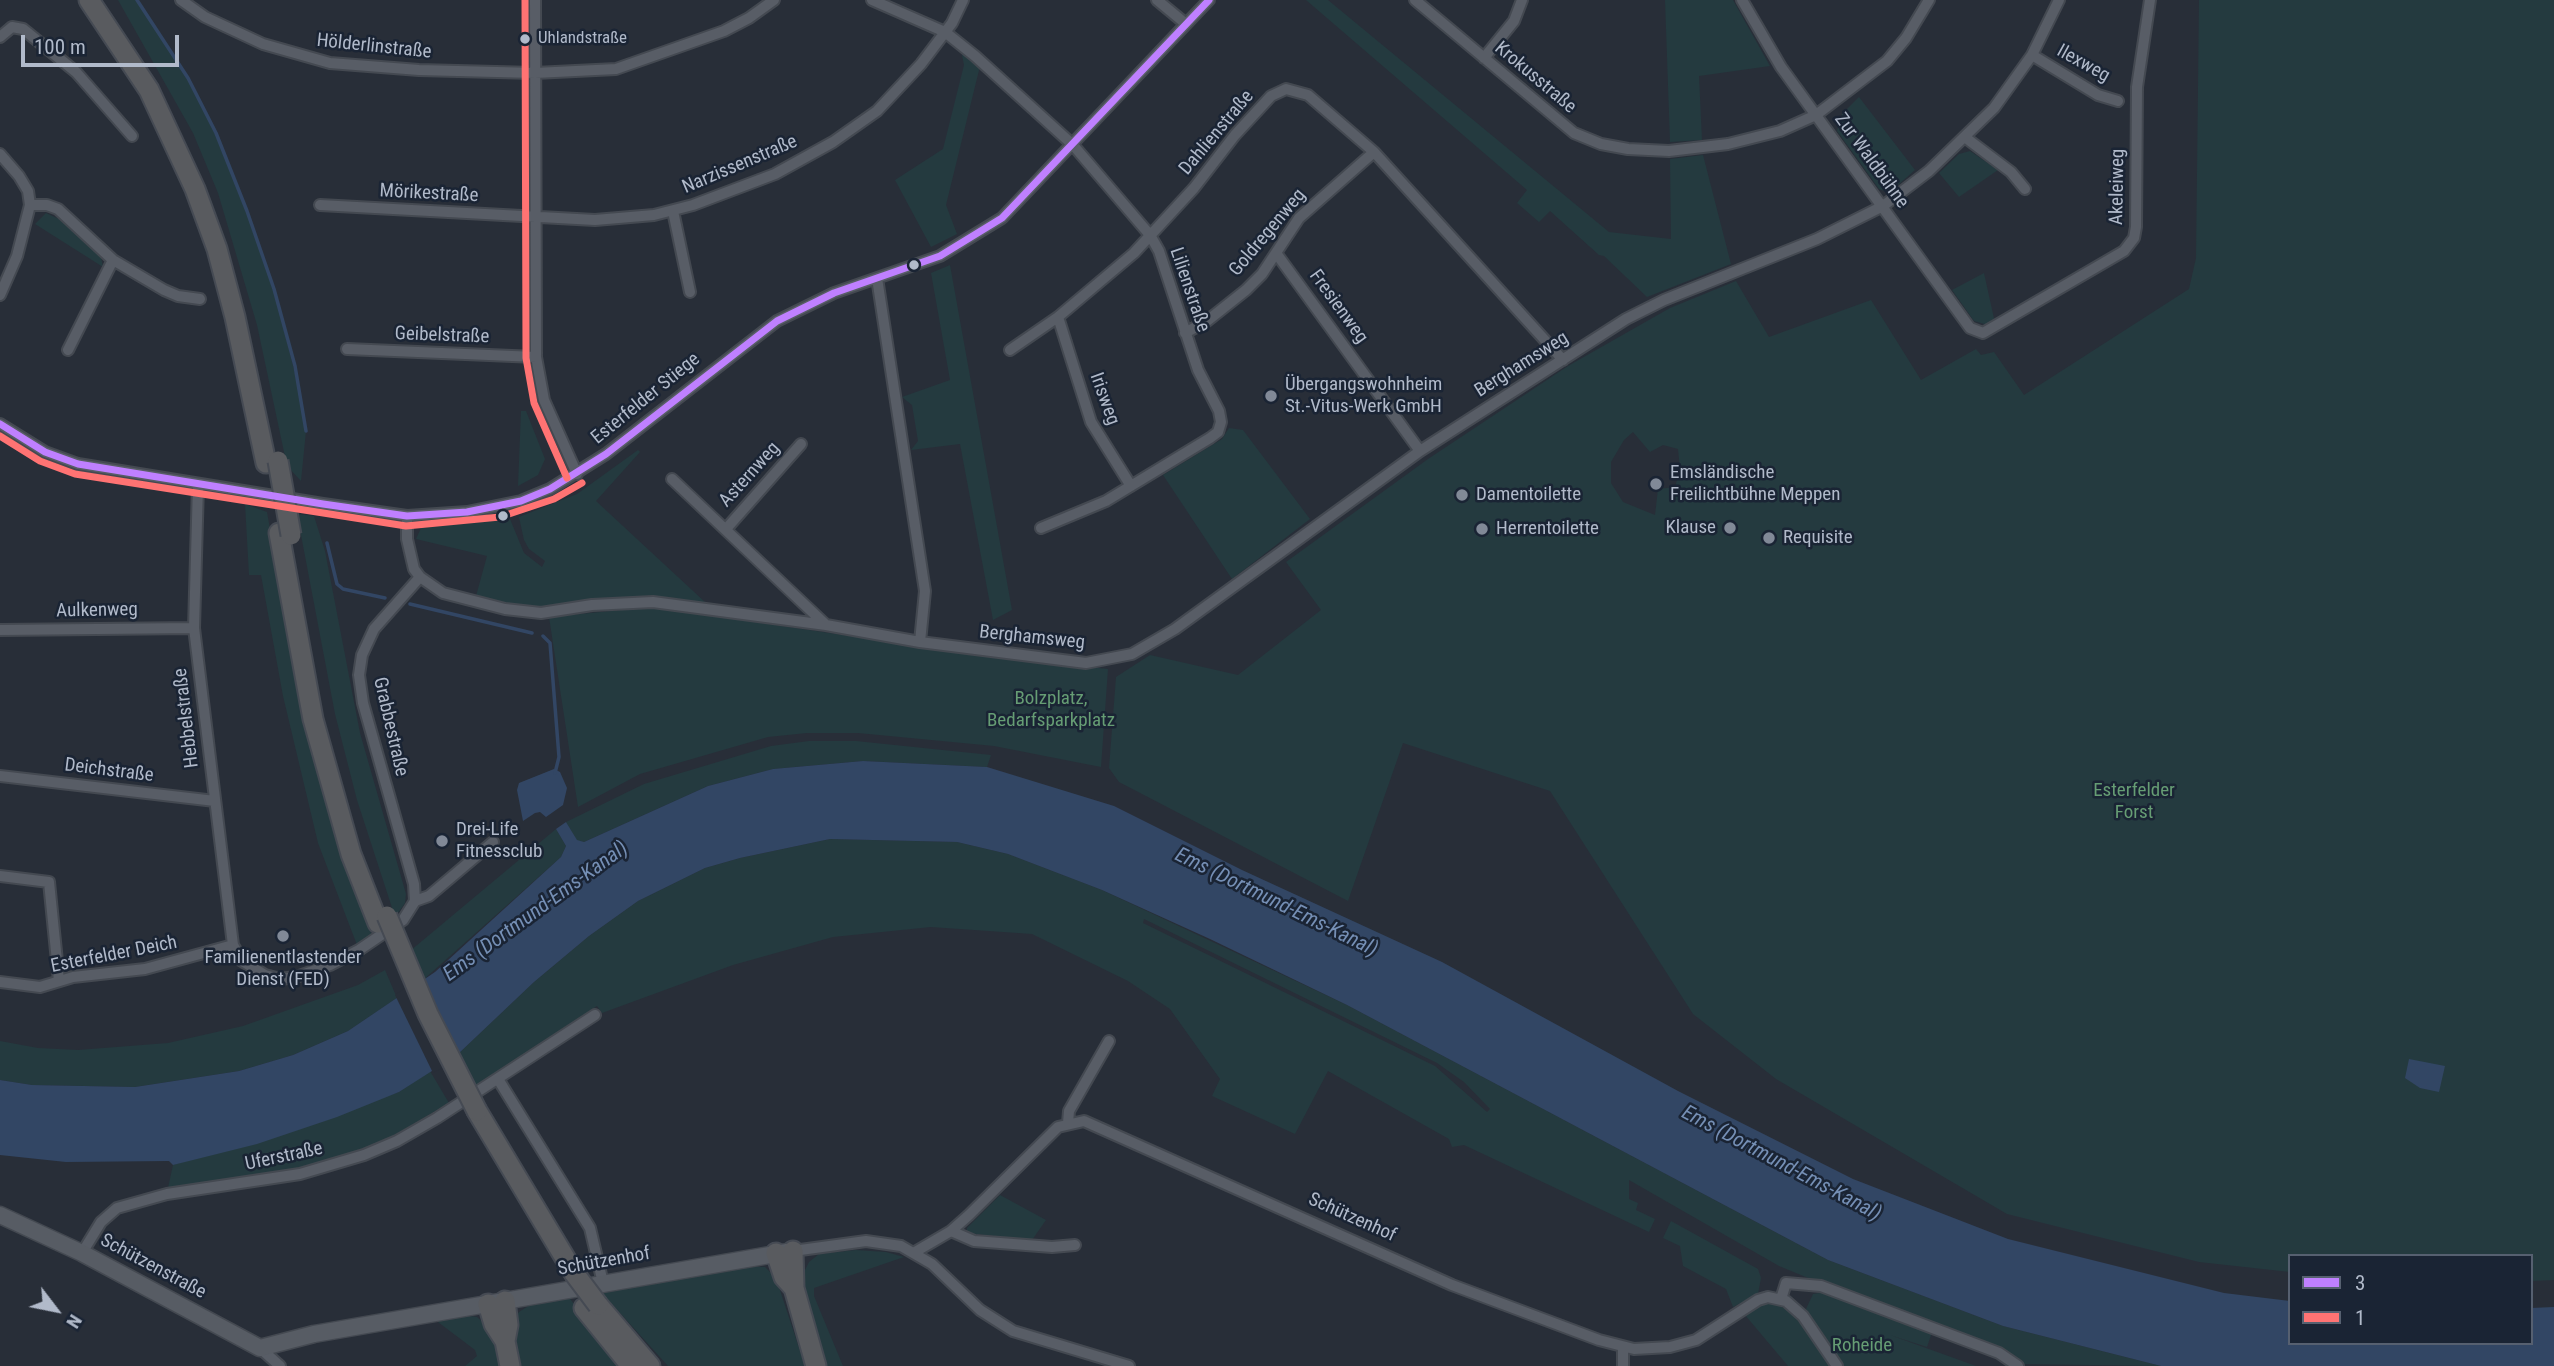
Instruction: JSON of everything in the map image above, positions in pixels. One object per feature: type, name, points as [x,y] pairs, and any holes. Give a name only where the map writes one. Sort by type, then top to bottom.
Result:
[{"type":"highway","points":[[89,0],[149,90],[195,189],[217,249],[272,462]]},
{"type":"highway","points":[[103,0],[158,84],[184,131],[228,246],[246,309],[285,534],[313,719],[351,854],[383,920],[418,1018],[567,1274],[631,1366]]},
{"type":"highway","points":[[784,1252],[816,1366]]},
{"type":"highway","points":[[497,1303],[508,1325],[505,1340],[510,1366]]},
{"type":"highway","points":[[591,1306],[650,1366]]},
{"type":"street","name":"Hölderlinstraße","points":[[181,0],[205,17],[263,44],[330,63],[419,70],[535,73],[616,69],[724,31],[749,18],[774,0]]},
{"type":"street","points":[[535,0],[536,357],[544,400],[577,474]]},
{"type":"street","name":"Lilienstraße","points":[[872,0],[945,32],[1073,145],[1150,235],[1159,251],[1185,332],[1221,422],[1218,432],[1210,438],[1131,486],[1080,514],[1041,528]]},
{"type":"street","name":"Narzissenstraße","points":[[537,218],[595,220],[673,211],[775,174],[833,142],[877,111],[921,64],[945,32],[963,0]]},
{"type":"street","points":[[1157,0],[1186,24]]},
{"type":"street","name":"Esterfelder Stiege","points":[[0,424],[45,452],[78,464],[407,516],[498,507],[550,489],[577,474],[777,321],[834,293],[940,256],[1002,218],[1209,0]]},
{"type":"street","name":"Krokusstraße","points":[[1415,0],[1574,133],[1601,144],[1628,149],[1669,151],[1728,144],[1780,131],[1816,115],[1887,61],[1906,38],[1929,0]]},
{"type":"street","points":[[1484,58],[1514,21],[1522,0]]},
{"type":"street","name":"Zur Waldbühne","points":[[1741,0],[1781,67],[1970,328],[1983,333]]},
{"type":"street","name":"Berghamsweg","points":[[420,578],[456,598],[520,612],[541,613],[592,605],[653,602],[827,625],[920,642],[1086,663],[1132,654],[1175,629],[1420,451],[1626,319],[1664,300],[1817,239],[1883,206],[1966,138],[1994,108],[2032,55],[2059,0]]},
{"type":"street","name":"Akeleiweg","points":[[1983,333],[2124,251],[2134,237],[2137,87],[2150,0]]},
{"type":"street","points":[[0,37],[12,27],[23,29],[76,72],[132,136]]},
{"type":"street","name":"Ilexweg","points":[[2032,55],[2098,96],[2118,101]]},
{"type":"street","name":"Dahlienstraße","points":[[1010,350],[1058,317],[1134,253],[1185,198],[1235,135],[1278,92],[1301,91],[1374,152],[1563,360]]},
{"type":"street","points":[[1966,138],[2011,172],[2025,189]]},
{"type":"street","name":"Goldregenweg","points":[[1185,332],[1207,321],[1246,290],[1276,253],[1299,218],[1374,152]]},
{"type":"street","points":[[0,154],[19,176],[27,191],[30,205],[18,257],[0,295]]},
{"type":"street","points":[[30,205],[47,205],[58,209],[113,260],[164,290],[200,299]]},
{"type":"street","name":"Mörikestraße","points":[[320,205],[537,218]]},
{"type":"street","name":"Narzissenstraße","points":[[673,211],[690,292]]},
{"type":"street","name":"Fresienweg","points":[[1276,253],[1420,451]]},
{"type":"street","points":[[68,350],[113,260]]},
{"type":"street","points":[[877,278],[925,591],[920,642]]},
{"type":"street","name":"Irisweg","points":[[1058,317],[1091,422],[1131,486]]},
{"type":"street","name":"Geibelstraße","points":[[347,349],[536,357]]},
{"type":"street","name":"Asternweg","points":[[726,529],[801,444]]},
{"type":"street","points":[[672,479],[827,625]]},
{"type":"street","name":"Hebbelstraße","points":[[198,485],[195,512],[194,628],[233,945]]},
{"type":"street","points":[[407,516],[411,558],[420,578]]},
{"type":"street","name":"Grabbestraße","points":[[415,901],[414,884],[363,703],[359,675],[362,654],[374,629],[420,578]]},
{"type":"street","name":"Aulkenweg","points":[[0,630],[194,628]]},
{"type":"street","name":"Deichstraße","points":[[0,776],[215,801]]},
{"type":"street","points":[[233,945],[242,961],[251,969],[280,979],[296,977],[330,965],[359,950],[402,919],[415,901],[429,896],[494,842]]},
{"type":"street","points":[[0,876],[49,882],[60,981]]},
{"type":"street","name":"Esterfelder Deich","points":[[0,982],[40,987],[60,981],[145,969],[233,945]]},
{"type":"street","name":"Uferstraße","points":[[82,1253],[101,1222],[117,1208],[167,1194],[300,1174],[364,1155],[427,1125],[595,1015]]},
{"type":"street","points":[[1109,1041],[1069,1111],[1068,1123],[1045,1138],[951,1231],[915,1252],[980,1310],[1002,1324],[1042,1341],[1129,1366]]},
{"type":"street","points":[[498,1079],[590,1228],[603,1283]]},
{"type":"street","name":"Schützenhof","points":[[1068,1123],[1084,1121],[1094,1124],[1452,1285],[1623,1348],[1652,1350],[1696,1339],[1758,1300],[1781,1299]]},
{"type":"street","name":"Schützenstraße","points":[[0,1215],[82,1253],[260,1349],[280,1366]]},
{"type":"street","points":[[951,1231],[974,1241],[1052,1247],[1075,1245]]},
{"type":"street","name":"Schützenhof","points":[[260,1349],[314,1334],[784,1252],[866,1241],[901,1246],[915,1252]]},
{"type":"street","points":[[1837,1366],[1803,1316],[1781,1299],[1786,1283],[1821,1286],[1999,1353],[2018,1366]]},
{"type":"street","points":[[1623,1348],[1623,1366]]},
{"type":"green space","points":[[118,0],[137,0],[188,78],[216,133],[247,211],[274,289],[304,410],[306,431],[301,481],[287,466],[257,325],[218,193],[193,133]]},
{"type":"green space","points":[[1306,0],[1328,0],[1609,232],[1671,239],[1670,159],[1703,155],[1731,264],[1647,297],[1604,256],[1599,255],[1550,211],[1539,222],[1517,203],[1527,190]]},
{"type":"green space","points":[[1665,0],[1733,0],[1770,66],[1699,76],[1702,140],[1670,142]]},
{"type":"green space","name":"Esterfelder Forst","points":[[2199,0],[2554,0],[2554,1280],[2533,1281],[2533,1254],[2288,1254],[2288,1272],[2199,1262],[2007,1214],[1776,1079],[1693,1014],[1550,791],[1403,743],[1348,901],[1119,782],[1109,768],[1116,677],[1150,655],[1238,675],[1321,610],[1286,562],[1428,459],[1568,366],[1670,308],[1736,281],[1769,337],[1871,300],[1921,380],[1976,349],[1981,355],[1994,352],[2024,395],[2189,289],[2196,258]],"holes":[[[1633,432],[1650,452],[1663,445],[1678,449],[1680,469],[1675,487],[1658,489],[1655,515],[1623,502],[1611,483],[1611,462],[1624,440]]]},
{"type":"green space","points":[[960,45],[981,62],[946,205],[957,234],[931,247],[895,180],[943,149],[964,65]]},
{"type":"green space","points":[[1859,97],[1915,170],[1889,193],[1879,189],[1837,131],[1842,114]]},
{"type":"green space","points":[[1970,151],[1998,170],[1959,197],[1939,173],[1959,154]]},
{"type":"green space","points":[[46,213],[59,219],[101,257],[103,267],[35,224]]},
{"type":"green space","points":[[950,265],[1012,610],[993,620],[960,444],[911,450],[918,441],[912,405],[902,397],[950,380],[931,273]]},
{"type":"green space","points":[[1984,273],[1995,323],[1988,325],[1974,321],[1952,290]]},
{"type":"green space","points":[[521,411],[526,411],[545,459],[538,475],[518,486]]},
{"type":"green space","points":[[1229,428],[1243,430],[1310,519],[1232,579],[1163,475],[1222,439]]},
{"type":"green space","points":[[638,450],[640,452],[596,501],[706,603],[651,596],[590,599],[543,607],[518,606],[476,596],[487,556],[416,539],[421,528],[510,519],[524,553],[542,567],[545,561],[529,549],[519,517],[577,494]]},
{"type":"green space","points":[[245,504],[267,512],[296,674],[339,841],[372,936],[357,945],[318,843],[283,696],[261,575],[249,575]]},
{"type":"green space","points":[[297,514],[314,516],[325,551],[360,733],[406,894],[405,903],[395,917],[357,800],[335,714]]},
{"type":"green space","name":"Bolzplatz, Bedarfsparkplatz","points":[[652,607],[973,654],[1108,669],[1101,767],[994,746],[858,733],[807,733],[768,737],[640,774],[578,807],[549,617]]},
{"type":"green space","points":[[809,741],[856,741],[991,755],[987,767],[863,761],[773,769],[708,786],[584,842],[577,841],[566,822],[644,784],[771,746]]},
{"type":"green space","points":[[556,829],[566,846],[561,857],[422,981],[410,951]]},
{"type":"green space","points":[[830,839],[957,842],[1008,854],[1102,890],[1347,1005],[1828,1260],[2003,1326],[2161,1366],[2017,1364],[1779,1266],[1629,1180],[1629,1199],[1638,1203],[1636,1210],[1655,1219],[1649,1232],[1464,1145],[1452,1147],[1449,1139],[1328,1071],[1295,1134],[1212,1096],[1220,1079],[1170,1009],[1128,981],[1032,934],[931,927],[833,937],[733,965],[602,1013],[597,1006],[473,1088],[457,1055],[534,982],[589,936],[638,901],[705,868]],"holes":[[[1144,919],[1437,1063],[1464,1082],[1490,1109],[1487,1112],[1435,1066],[1143,923]]]},
{"type":"green space","points":[[385,970],[397,998],[348,1031],[293,1055],[239,1071],[135,1087],[32,1085],[0,1080],[0,1041],[38,1048],[78,1050],[168,1043],[243,1026],[358,985]]},
{"type":"green space","points":[[430,1071],[449,1103],[393,1136],[360,1150],[295,1169],[168,1188],[173,1165],[399,1092]]},
{"type":"green space","points":[[1000,1195],[1046,1220],[1032,1240],[967,1233],[967,1228]]},
{"type":"green space","points":[[1671,1221],[1758,1269],[1761,1278],[1758,1294],[1733,1307],[1726,1289],[1683,1266],[1680,1246],[1663,1238]]},
{"type":"green space","points":[[856,1250],[886,1252],[904,1257],[814,1288],[814,1296],[843,1366],[824,1366],[807,1306],[802,1276],[809,1262],[819,1254]]},
{"type":"green space","points":[[746,1266],[765,1267],[776,1278],[805,1366],[668,1366],[601,1292]]},
{"type":"green space","name":"Roheide","points":[[1825,1292],[1932,1332],[1927,1347],[1890,1335],[1976,1366],[1842,1366],[1806,1309],[1813,1294]]},
{"type":"green space","points":[[568,1296],[620,1366],[518,1366],[513,1334],[514,1319],[519,1312],[533,1303]]},
{"type":"green space","points":[[1775,1303],[1793,1313],[1831,1366],[1788,1366],[1745,1315],[1762,1304]]},
{"type":"green space","points":[[463,1315],[477,1317],[492,1330],[502,1366],[465,1366],[477,1356],[475,1350],[434,1319]]},
{"type":"water","name":"Ems (Dortmund-Ems-Kanal)","points":[[863,761],[987,767],[1114,806],[1242,870],[1442,962],[1678,1091],[1853,1179],[2008,1239],[2224,1293],[2288,1301],[2288,1345],[2533,1345],[2533,1308],[2554,1307],[2554,1366],[2161,1366],[2003,1326],[1828,1260],[1347,1005],[1210,939],[1102,890],[1008,854],[957,842],[830,839],[705,868],[638,901],[589,936],[534,982],[457,1055],[399,1092],[337,1117],[257,1144],[173,1165],[169,1161],[66,1162],[0,1155],[0,1080],[32,1085],[135,1087],[239,1071],[293,1055],[348,1031],[435,972],[561,857],[566,846],[556,829],[566,822],[577,840],[584,842],[708,786],[773,769]]},
{"type":"water","points":[[554,769],[560,772],[567,788],[563,805],[546,817],[540,812],[523,821],[517,790],[519,783]]},
{"type":"water","points":[[2409,1059],[2445,1066],[2439,1092],[2420,1088],[2405,1078]]},
{"type":"pier","points":[[421,977],[459,1059],[433,1073],[395,995]]},
{"type":"waterway","points":[[137,0],[188,78],[216,133],[247,211],[274,289],[295,366],[306,431]]},
{"type":"waterway","points":[[327,543],[337,584],[343,589],[385,598]]},
{"type":"waterway","points":[[410,604],[532,633]]},
{"type":"waterway","points":[[543,636],[550,643],[559,757],[555,773]]},
{"type":"transit line","name":"1","points":[[525,0],[526,358],[534,403],[567,478]]},
{"type":"transit line","name":"3","points":[[0,424],[45,452],[78,464],[323,504],[407,516],[467,512],[521,501],[550,489],[606,454],[777,321],[834,293],[940,256],[1002,218],[1209,0]]},
{"type":"transit line","name":"1","points":[[0,436],[40,461],[75,474],[406,526],[500,517],[554,499],[582,483]]},
{"type":"place","name":"Uhlandstraße","points":[[525,39]]},
{"type":"place","name":"Übergangswohnheim St.-Vitus-Werk GmbH","points":[[1271,396]]},
{"type":"place","name":"Emsländische Freilichtbühne Meppen","points":[[1656,484]]},
{"type":"place","name":"Damentoilette","points":[[1462,495]]},
{"type":"place","name":"Klause","points":[[1730,528]]},
{"type":"place","name":"Herrentoilette","points":[[1482,529]]},
{"type":"place","name":"Requisite","points":[[1769,538]]},
{"type":"place","name":"Drei-Life Fitnessclub","points":[[442,841]]},
{"type":"place","name":"Familienentlastender Dienst (FED)","points":[[283,936]]}]
